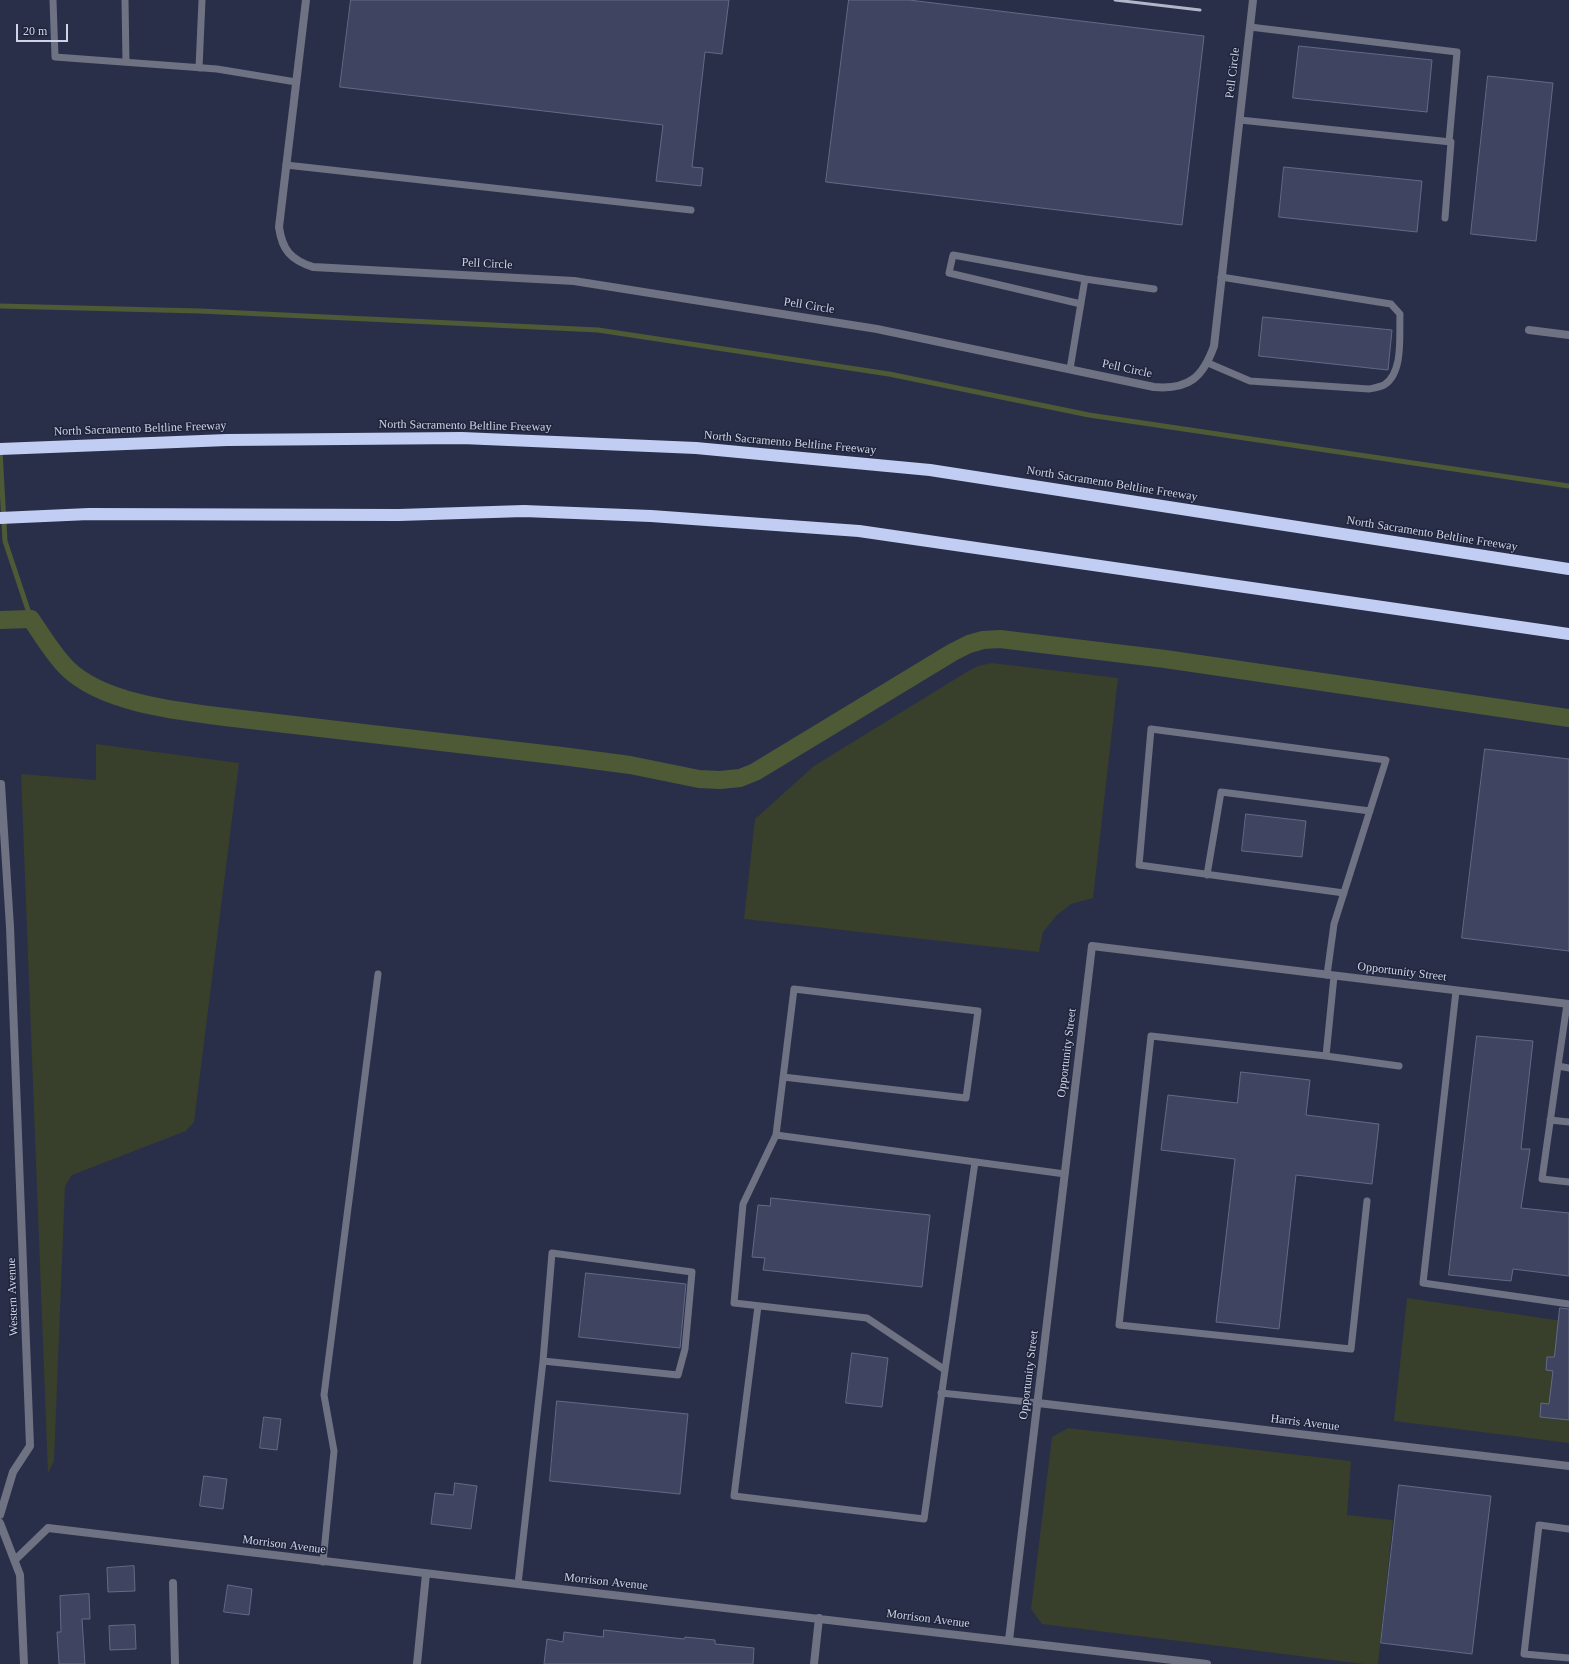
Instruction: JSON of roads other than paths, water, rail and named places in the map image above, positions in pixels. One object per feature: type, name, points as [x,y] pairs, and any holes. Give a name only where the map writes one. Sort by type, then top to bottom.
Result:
[{"type":"highway","name":"North Sacramento Beltline Freeway","points":[[0,449],[227,440],[462,438],[696,448],[930,470],[1569,569]]},
{"type":"highway","points":[[0,518],[90,514],[399,515],[524,511],[651,516],[858,531],[1569,634]]},
{"type":"street","name":"Pell Circle","points":[[306,0],[279,227],[284,246],[291,256],[301,263],[313,267],[574,281],[877,329],[1154,387],[1166,388],[1189,382],[1200,373],[1208,363],[1214,346],[1253,0]]},
{"type":"street","points":[[1529,330],[1569,335]]},
{"type":"street","name":"Western Avenue","points":[[0,1515],[13,1472],[30,1446],[10,927],[1,784]]},
{"type":"street","name":"Opportunity Street","points":[[1009,1640],[1092,946],[1568,1004]]},
{"type":"street","name":"Harris Avenue","points":[[1038,1403],[1569,1466]]},
{"type":"street","points":[[0,1523],[20,1575],[24,1664]]},
{"type":"street","name":"Morrison Avenue","points":[[15,1560],[48,1528],[323,1562],[819,1618],[1207,1664]]},
{"type":"street","points":[[417,1664],[426,1574]]},
{"type":"street","points":[[172,1583],[175,1664]]},
{"type":"street","points":[[814,1664],[819,1618]]},
{"type":"lane","points":[[53,0],[55,56],[217,69],[296,82]]},
{"type":"lane","points":[[125,0],[126,62]]},
{"type":"lane","points":[[199,68],[202,0]]},
{"type":"lane","points":[[1250,27],[1457,52],[1449,142],[1451,142],[1445,218]]},
{"type":"lane","points":[[1240,120],[1449,142]]},
{"type":"lane","points":[[286,165],[691,210]]},
{"type":"lane","points":[[1081,304],[949,273],[953,255],[1085,279],[1154,289]]},
{"type":"lane","points":[[1208,363],[1250,381],[1369,389],[1384,385],[1394,376],[1398,366],[1400,314],[1390,304],[1222,276]]},
{"type":"lane","points":[[1070,369],[1085,279]]},
{"type":"lane","points":[[1326,1056],[1334,924],[1344,893],[1370,811],[1386,760],[1151,728],[1139,865],[1344,893]]},
{"type":"lane","points":[[1207,874],[1221,792],[1370,811]]},
{"type":"lane","points":[[323,1562],[334,1451],[324,1394],[378,974]]},
{"type":"lane","points":[[783,1077],[966,1098],[978,1011],[794,989],[783,1077],[776,1135],[743,1204],[734,1303],[868,1318],[945,1370]]},
{"type":"lane","points":[[1456,991],[1423,1283],[1569,1304]]},
{"type":"lane","points":[[1568,1004],[1542,1179],[1569,1182]]},
{"type":"lane","points":[[1367,1201],[1351,1349],[1120,1325],[1151,1036],[1399,1066]]},
{"type":"lane","points":[[1558,1066],[1569,1068]]},
{"type":"lane","points":[[1550,1120],[1569,1122]]},
{"type":"lane","points":[[776,1135],[1065,1174]]},
{"type":"lane","points":[[758,1306],[734,1496],[924,1519],[975,1162]]},
{"type":"lane","points":[[518,1584],[543,1361],[552,1253],[692,1272],[685,1349],[678,1375],[543,1361]]},
{"type":"lane","points":[[942,1393],[1038,1403]]},
{"type":"lane","points":[[1569,1529],[1539,1525],[1524,1654],[1569,1658]]},
{"type":"waterway","points":[[0,306],[200,311],[598,330],[889,374],[1089,415],[1569,486]]},
{"type":"waterway","points":[[0,451],[5,541],[31,619]]},
{"type":"waterway","points":[[0,620],[31,619],[62,663],[82,680],[100,690],[141,703],[206,715],[630,765],[699,779],[720,780],[740,778],[755,772],[953,652],[969,644],[983,640],[1000,639],[1165,659],[1569,718]]},
{"type":"railway","points":[[1115,0],[1200,10]]}]
